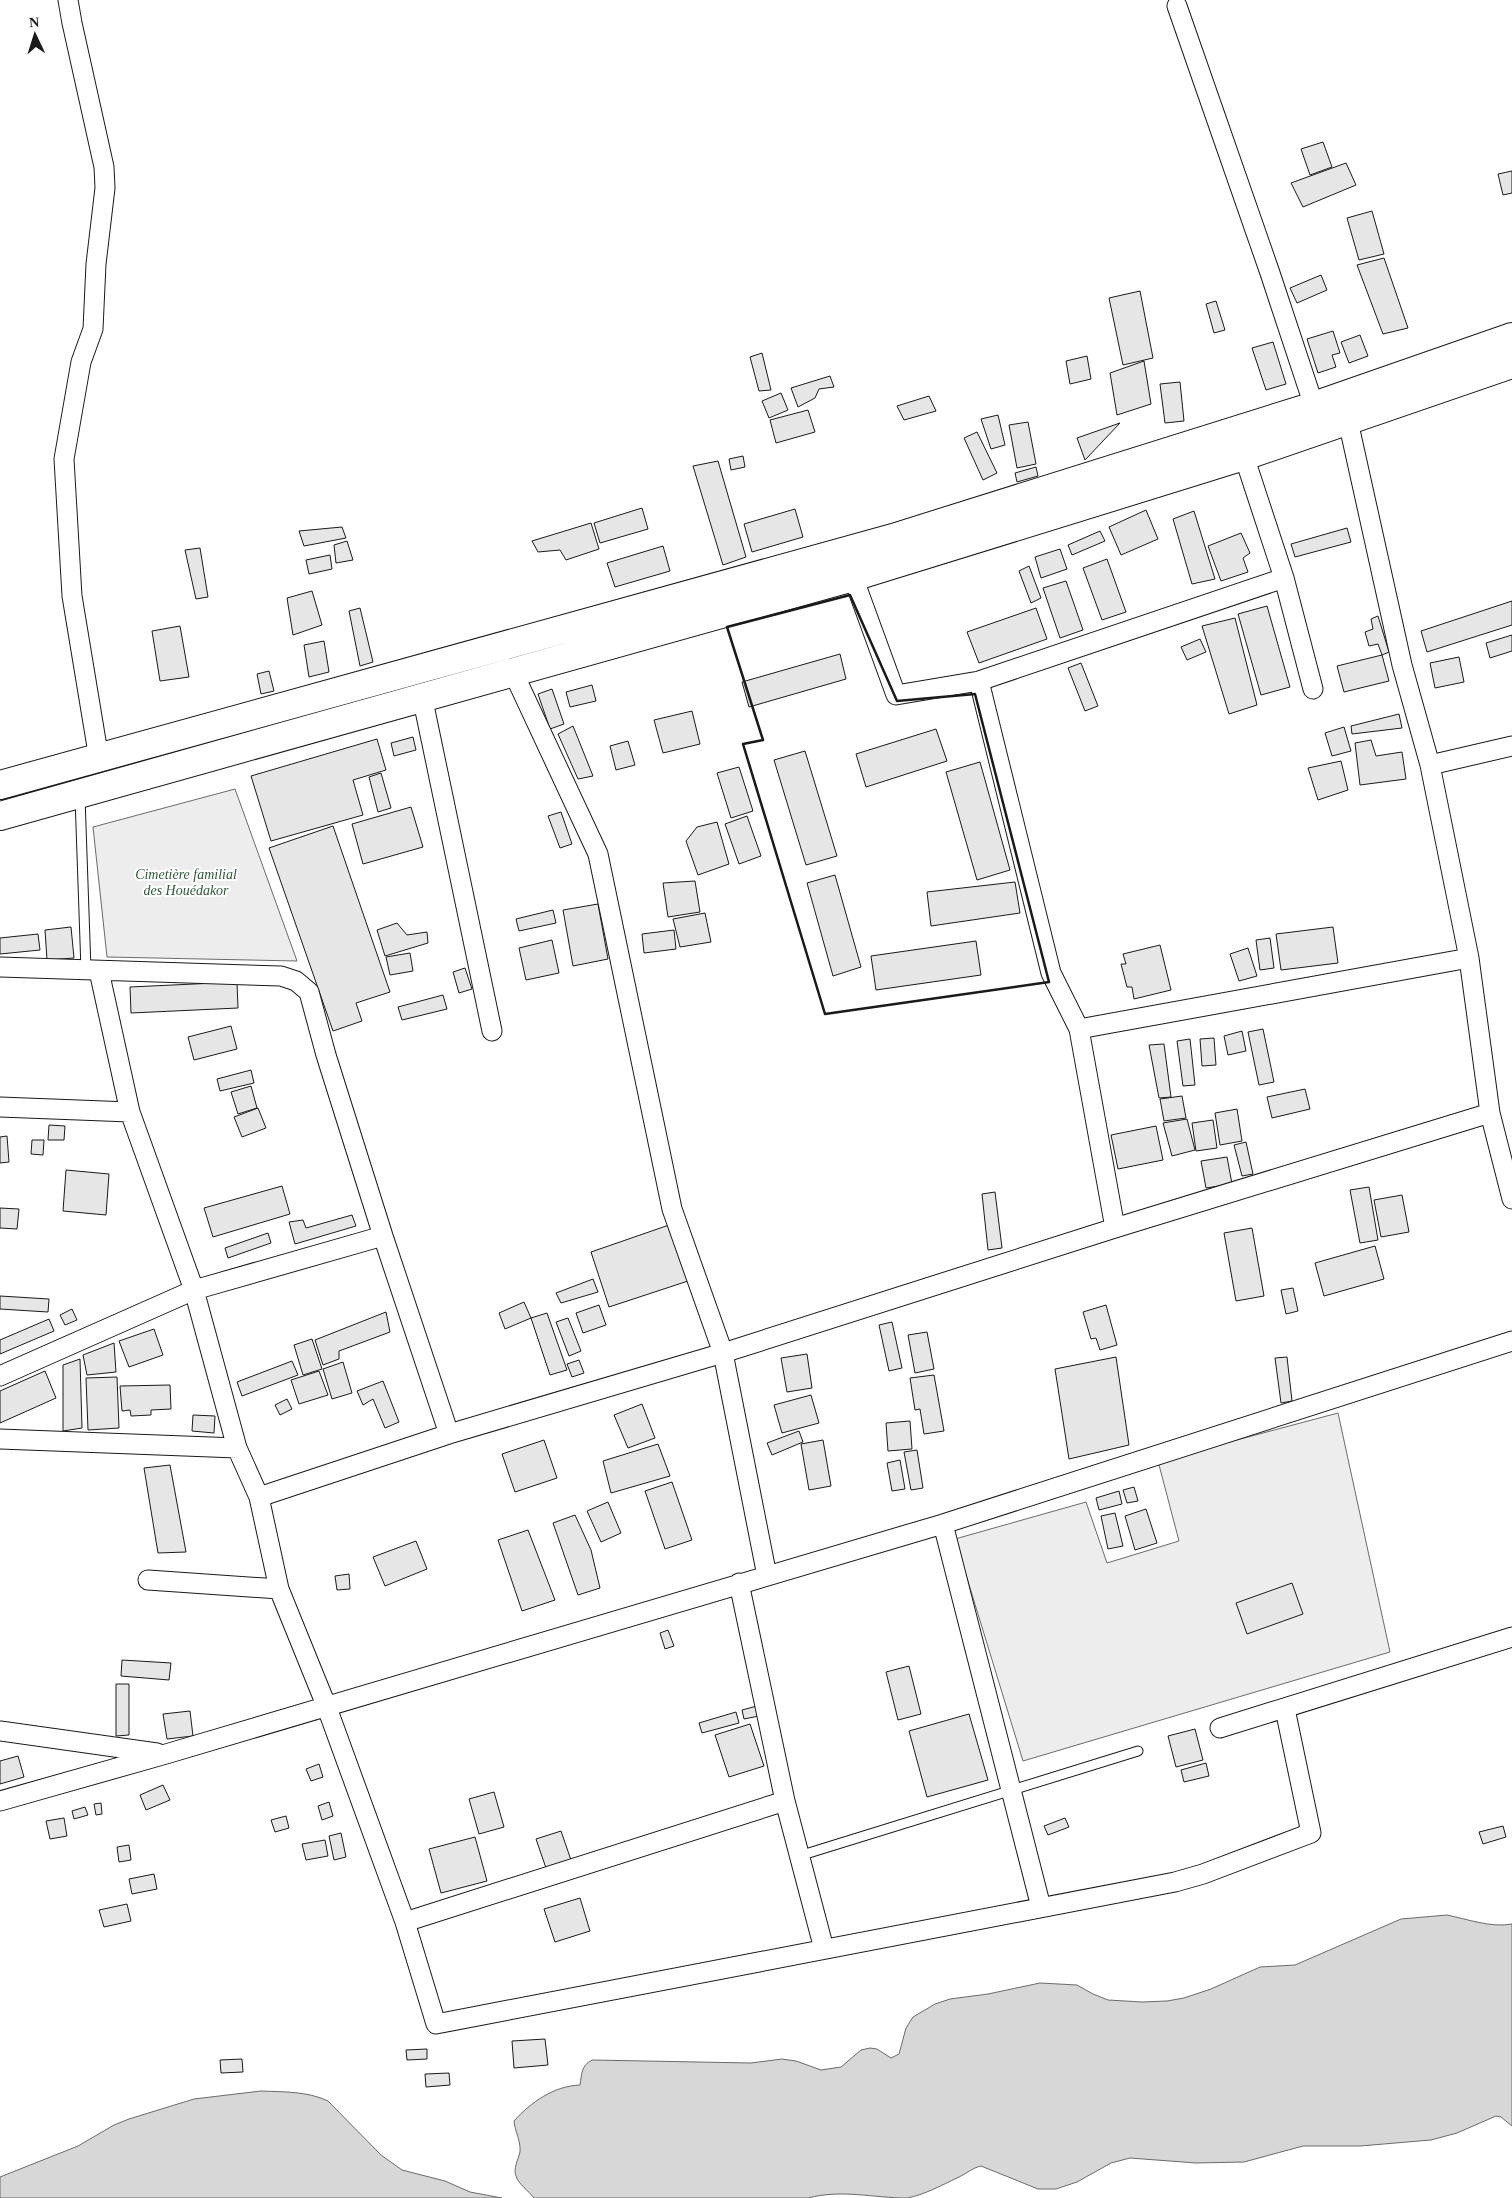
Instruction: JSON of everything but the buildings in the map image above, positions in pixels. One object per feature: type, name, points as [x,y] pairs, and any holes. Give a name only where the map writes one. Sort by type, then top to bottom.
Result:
[{"type":"highway","points":[[0,785],[893,538],[1314,406],[1512,336]]},
{"type":"highway","points":[[0,816],[422,696],[853,577],[1244,456],[1512,364]]},
{"type":"street","points":[[68,0],[104,167],[105,188],[96,264],[93,329],[81,362],[64,459],[72,596],[99,759]]},
{"type":"street","points":[[1177,6],[1270,272],[1314,406]]},
{"type":"street","points":[[1348,421],[1402,665],[1430,765],[1468,958],[1490,1113],[1512,1199]]},
{"type":"street","points":[[1244,456],[1284,578],[1313,689]]},
{"type":"street","points":[[853,577],[896,695],[979,681],[1284,578]]},
{"type":"street","points":[[514,672],[598,854],[672,1209],[723,1353],[767,1576]]},
{"type":"street","points":[[979,681],[1051,973],[1079,1029],[1115,1228]]},
{"type":"street","points":[[422,696],[492,1031]]},
{"type":"street","points":[[1430,765],[1512,746]]},
{"type":"street","points":[[1079,1029],[1468,958]]},
{"type":"street","points":[[0,967],[281,976],[296,981],[309,992],[326,1055],[383,1236],[449,1434]]},
{"type":"street","points":[[92,970],[130,1112],[194,1290],[237,1448],[259,1497],[279,1589],[326,1705],[405,1922],[436,2024],[1184,1879],[1312,1832],[1284,1709]]},
{"type":"street","points":[[0,1107],[130,1112]]},
{"type":"street","points":[[259,1497],[449,1434],[723,1353],[1115,1228],[1490,1113]]},
{"type":"street","points":[[0,1376],[194,1290],[383,1236]]},
{"type":"street","points":[[0,1801],[166,1754],[738,1583],[943,1524],[1512,1341]]},
{"type":"street","points":[[0,1439],[237,1448]]},
{"type":"street","points":[[943,1524],[1041,1906]]},
{"type":"street","points":[[148,1580],[279,1589]]},
{"type":"street","points":[[738,1583],[784,1801],[824,1949]]},
{"type":"street","points":[[1220,1728],[1512,1637]]},
{"type":"street","points":[[0,1731],[166,1754]]},
{"type":"street","points":[[405,1922],[784,1801]]},
{"type":"lane","points":[[80,793],[92,970]]},
{"type":"lane","points":[[799,1856],[1138,1751]]},
{"type":"green space","name":"Cimetière familial des Houédakor","points":[[235,789],[297,961],[107,957],[93,827]]},
{"type":"green space","points":[[1338,1413],[1390,1652],[1023,1761],[955,1539],[1086,1502],[1107,1563],[1179,1541],[1158,1461]]},
{"type":"shaded area","points":[[1447,1915],[1479,1923],[1512,1924],[1512,2126],[1501,2117],[1496,2116],[1457,2133],[1431,2140],[1360,2146],[1303,2146],[1244,2162],[1196,2163],[1130,2158],[1111,2163],[1077,2182],[1056,2189],[1038,2189],[981,2166],[933,2190],[907,2198],[833,2194],[808,2198],[534,2198],[519,2182],[515,2173],[520,2148],[514,2121],[528,2107],[544,2096],[561,2088],[580,2085],[584,2067],[592,2060],[751,2063],[782,2059],[796,2061],[821,2070],[841,2067],[861,2050],[877,2049],[891,2058],[899,2054],[906,2028],[913,2017],[935,2004],[950,1999],[988,1994],[1040,1983],[1077,1985],[1108,2000],[1167,2001],[1184,1998],[1211,1989],[1260,1967],[1295,1965],[1401,1919]]},
{"type":"shaded area","points":[[261,2091],[303,2094],[328,2101],[381,2155],[402,2170],[445,2181],[470,2192],[502,2198],[0,2198],[0,2177],[78,2146],[114,2125],[194,2099]]},
{"type":"wall","points":[[850,595],[897,701],[975,694],[1049,982],[825,1014],[743,744],[763,740],[727,627],[850,595]]}]
